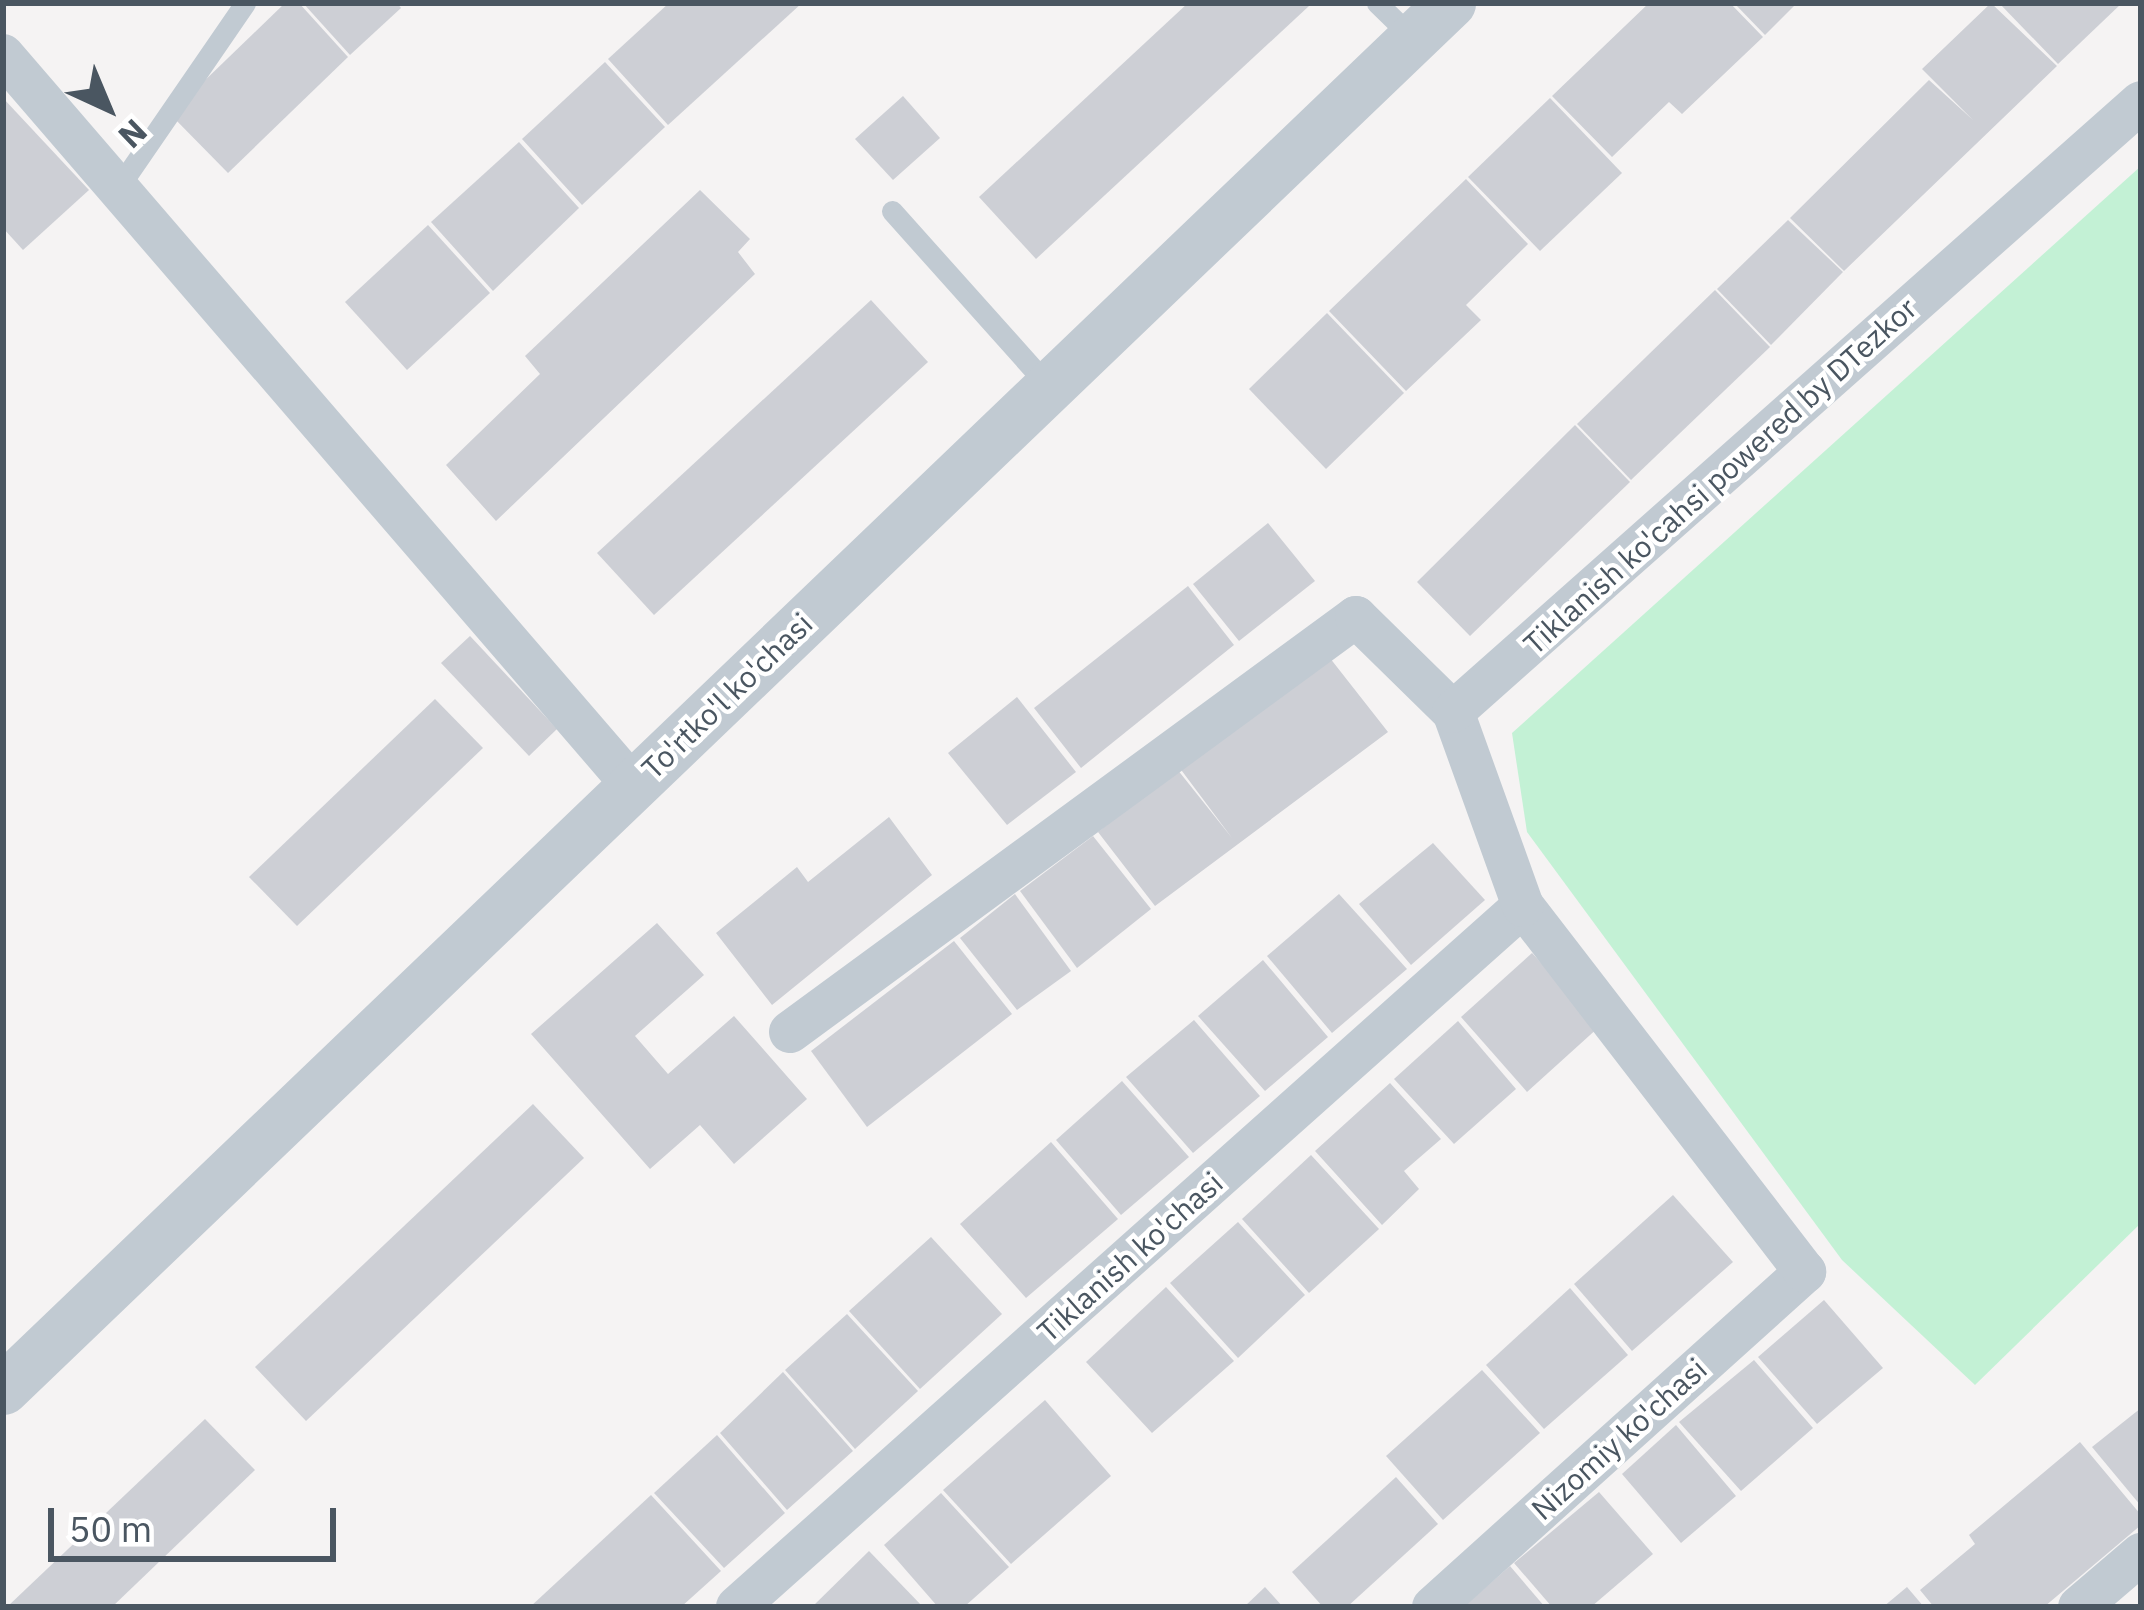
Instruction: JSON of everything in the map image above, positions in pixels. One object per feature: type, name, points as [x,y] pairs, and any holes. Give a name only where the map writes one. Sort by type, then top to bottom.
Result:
[{"type":"street","name":"To'rtko'l ko'chasi","points":[[3,1389],[1050,388],[1395,21],[1450,3]]},
{"type":"street","points":[[3,56],[633,786]]},
{"type":"street","name":"Tiklanish ko'cahsi powered by DTezkor","points":[[1453,712],[2141,102]]},
{"type":"street","points":[[790,1032],[1356,617],[1453,712],[1523,906]]},
{"type":"street","name":"Nizomiy ko'chasi","points":[[1433,1607],[1805,1272],[1523,906]]},
{"type":"street","name":"Tiklanish ko'chasi","points":[[737,1607],[1523,906]]},
{"type":"street","points":[[2079,1607],[2141,1555]]},
{"type":"lane","points":[[118,188],[245,3]]},
{"type":"lane","points":[[892,211],[1050,388]]},
{"type":"green space","points":[[2141,166],[2141,1223],[1975,1385],[1842,1260],[1527,832],[1512,733]]},
{"type":"building","points":[[285,3],[299,3],[348,57],[228,173],[170,114]]},
{"type":"building","points":[[303,3],[397,3],[401,8],[350,55]]},
{"type":"building","points":[[669,3],[802,3],[668,125],[608,59]]},
{"type":"building","points":[[1188,3],[1309,6],[1036,259],[979,197]]},
{"type":"building","points":[[1649,3],[1730,3],[1763,37],[1682,114],[1669,102],[1612,157],[1552,96]]},
{"type":"building","points":[[1734,3],[1797,3],[1765,35]]},
{"type":"building","points":[[1991,3],[2057,66],[1844,271],[1790,218],[1929,80],[1973,120],[1922,69]]},
{"type":"building","points":[[1999,3],[2122,3],[2058,64]]},
{"type":"building","points":[[605,62],[665,127],[582,205],[522,139]]},
{"type":"building","points":[[903,96],[940,138],[893,180],[855,139]]},
{"type":"building","points":[[3,98],[89,190],[23,250],[3,228]]},
{"type":"building","points":[[1550,98],[1622,173],[1540,251],[1468,177]]},
{"type":"building","points":[[519,142],[579,208],[493,291],[431,222]]},
{"type":"building","points":[[1466,179],[1528,244],[1466,305],[1481,320],[1406,391],[1329,311]]},
{"type":"building","points":[[700,190],[750,239],[738,252],[755,274],[496,521],[446,465],[540,374],[525,356]]},
{"type":"building","points":[[1788,220],[1843,272],[1771,345],[1717,289]]},
{"type":"building","points":[[428,225],[490,293],[407,370],[345,302]]},
{"type":"building","points":[[1715,290],[1770,347],[1631,480],[1577,424]]},
{"type":"building","points":[[871,300],[928,362],[654,615],[597,553]]},
{"type":"building","points":[[1327,313],[1404,393],[1326,469],[1249,389]]},
{"type":"building","points":[[1575,425],[1630,482],[1470,636],[1417,582]]},
{"type":"building","points":[[1268,523],[1315,581],[1239,641],[1193,584]]},
{"type":"building","points":[[1188,586],[1234,645],[1081,768],[1034,708]]},
{"type":"building","points":[[470,636],[557,729],[529,756],[441,663]]},
{"type":"building","points":[[1326,653],[1388,732],[1155,906],[1098,832],[1177,769],[1232,838],[1179,767]]},
{"type":"building","points":[[1017,697],[1076,772],[1007,825],[948,753]]},
{"type":"building","points":[[435,699],[483,748],[297,926],[249,877]]},
{"type":"building","points":[[889,817],[932,875],[772,1005],[716,933],[797,867],[808,882]]},
{"type":"building","points":[[1093,836],[1151,909],[1077,968],[1020,891]]},
{"type":"building","points":[[1433,843],[1485,900],[1411,965],[1359,904]]},
{"type":"building","points":[[1015,894],[1071,971],[1017,1010],[960,938]]},
{"type":"building","points":[[1339,894],[1407,969],[1332,1033],[1267,956]]},
{"type":"building","points":[[657,923],[704,975],[635,1036],[668,1074],[734,1016],[807,1099],[734,1164],[700,1125],[650,1169],[531,1034]]},
{"type":"building","points":[[954,941],[1012,1014],[867,1127],[811,1051]]},
{"type":"building","points":[[1532,953],[1600,1026],[1527,1092],[1461,1017]]},
{"type":"building","points":[[1263,960],[1328,1037],[1265,1091],[1198,1016]]},
{"type":"building","points":[[1194,1020],[1260,1096],[1193,1153],[1126,1077]]},
{"type":"building","points":[[1458,1021],[1516,1089],[1454,1144],[1394,1079]]},
{"type":"building","points":[[1122,1081],[1189,1157],[1121,1215],[1056,1140]]},
{"type":"building","points":[[1390,1083],[1441,1139],[1404,1171],[1419,1189],[1382,1225],[1315,1151]]},
{"type":"building","points":[[533,1104],[584,1158],[306,1421],[255,1367]]},
{"type":"building","points":[[1051,1142],[1118,1219],[1026,1298],[960,1224]]},
{"type":"building","points":[[1311,1155],[1379,1229],[1309,1293],[1242,1219]]},
{"type":"building","points":[[1673,1195],[1733,1262],[1632,1351],[1574,1284]]},
{"type":"building","points":[[1238,1222],[1305,1295],[1238,1358],[1170,1283]]},
{"type":"building","points":[[931,1237],[1002,1314],[920,1389],[849,1311]]},
{"type":"building","points":[[1166,1287],[1234,1361],[1152,1433],[1086,1362]]},
{"type":"building","points":[[1570,1288],[1628,1355],[1544,1429],[1486,1365]]},
{"type":"building","points":[[1824,1300],[1883,1368],[1817,1424],[1758,1357]]},
{"type":"building","points":[[847,1314],[918,1391],[855,1449],[785,1370]]},
{"type":"building","points":[[1754,1360],[1813,1428],[1741,1491],[1679,1422]]},
{"type":"building","points":[[1482,1370],[1540,1433],[1443,1520],[1386,1456]]},
{"type":"building","points":[[783,1372],[853,1451],[787,1510],[720,1433]]},
{"type":"building","points":[[1045,1400],[1111,1476],[1011,1564],[943,1490]]},
{"type":"building","points":[[2141,1408],[2141,1506],[2092,1447]]},
{"type":"building","points":[[205,1419],[255,1470],[112,1607],[7,1607]]},
{"type":"building","points":[[1676,1425],[1736,1496],[1681,1543],[1622,1474]]},
{"type":"building","points":[[717,1435],[785,1513],[724,1568],[654,1493]]},
{"type":"building","points":[[2080,1442],[2141,1515],[2141,1525],[2044,1607],[1934,1607],[1920,1590],[1975,1544],[1969,1535]]},
{"type":"building","points":[[1396,1477],[1438,1524],[1347,1607],[1323,1607],[1292,1572]]},
{"type":"building","points":[[1599,1492],[1653,1554],[1591,1607],[1552,1607],[1514,1563]]},
{"type":"building","points":[[941,1493],[1009,1567],[964,1607],[938,1607],[884,1545]]},
{"type":"building","points":[[651,1495],[721,1571],[681,1607],[530,1607]]},
{"type":"building","points":[[869,1551],[923,1607],[812,1607]]},
{"type":"building","points":[[1510,1566],[1545,1607],[1463,1607]]},
{"type":"building","points":[[1265,1587],[1283,1607],[1244,1607]]},
{"type":"building","points":[[1907,1587],[1924,1607],[1883,1607]]}]
